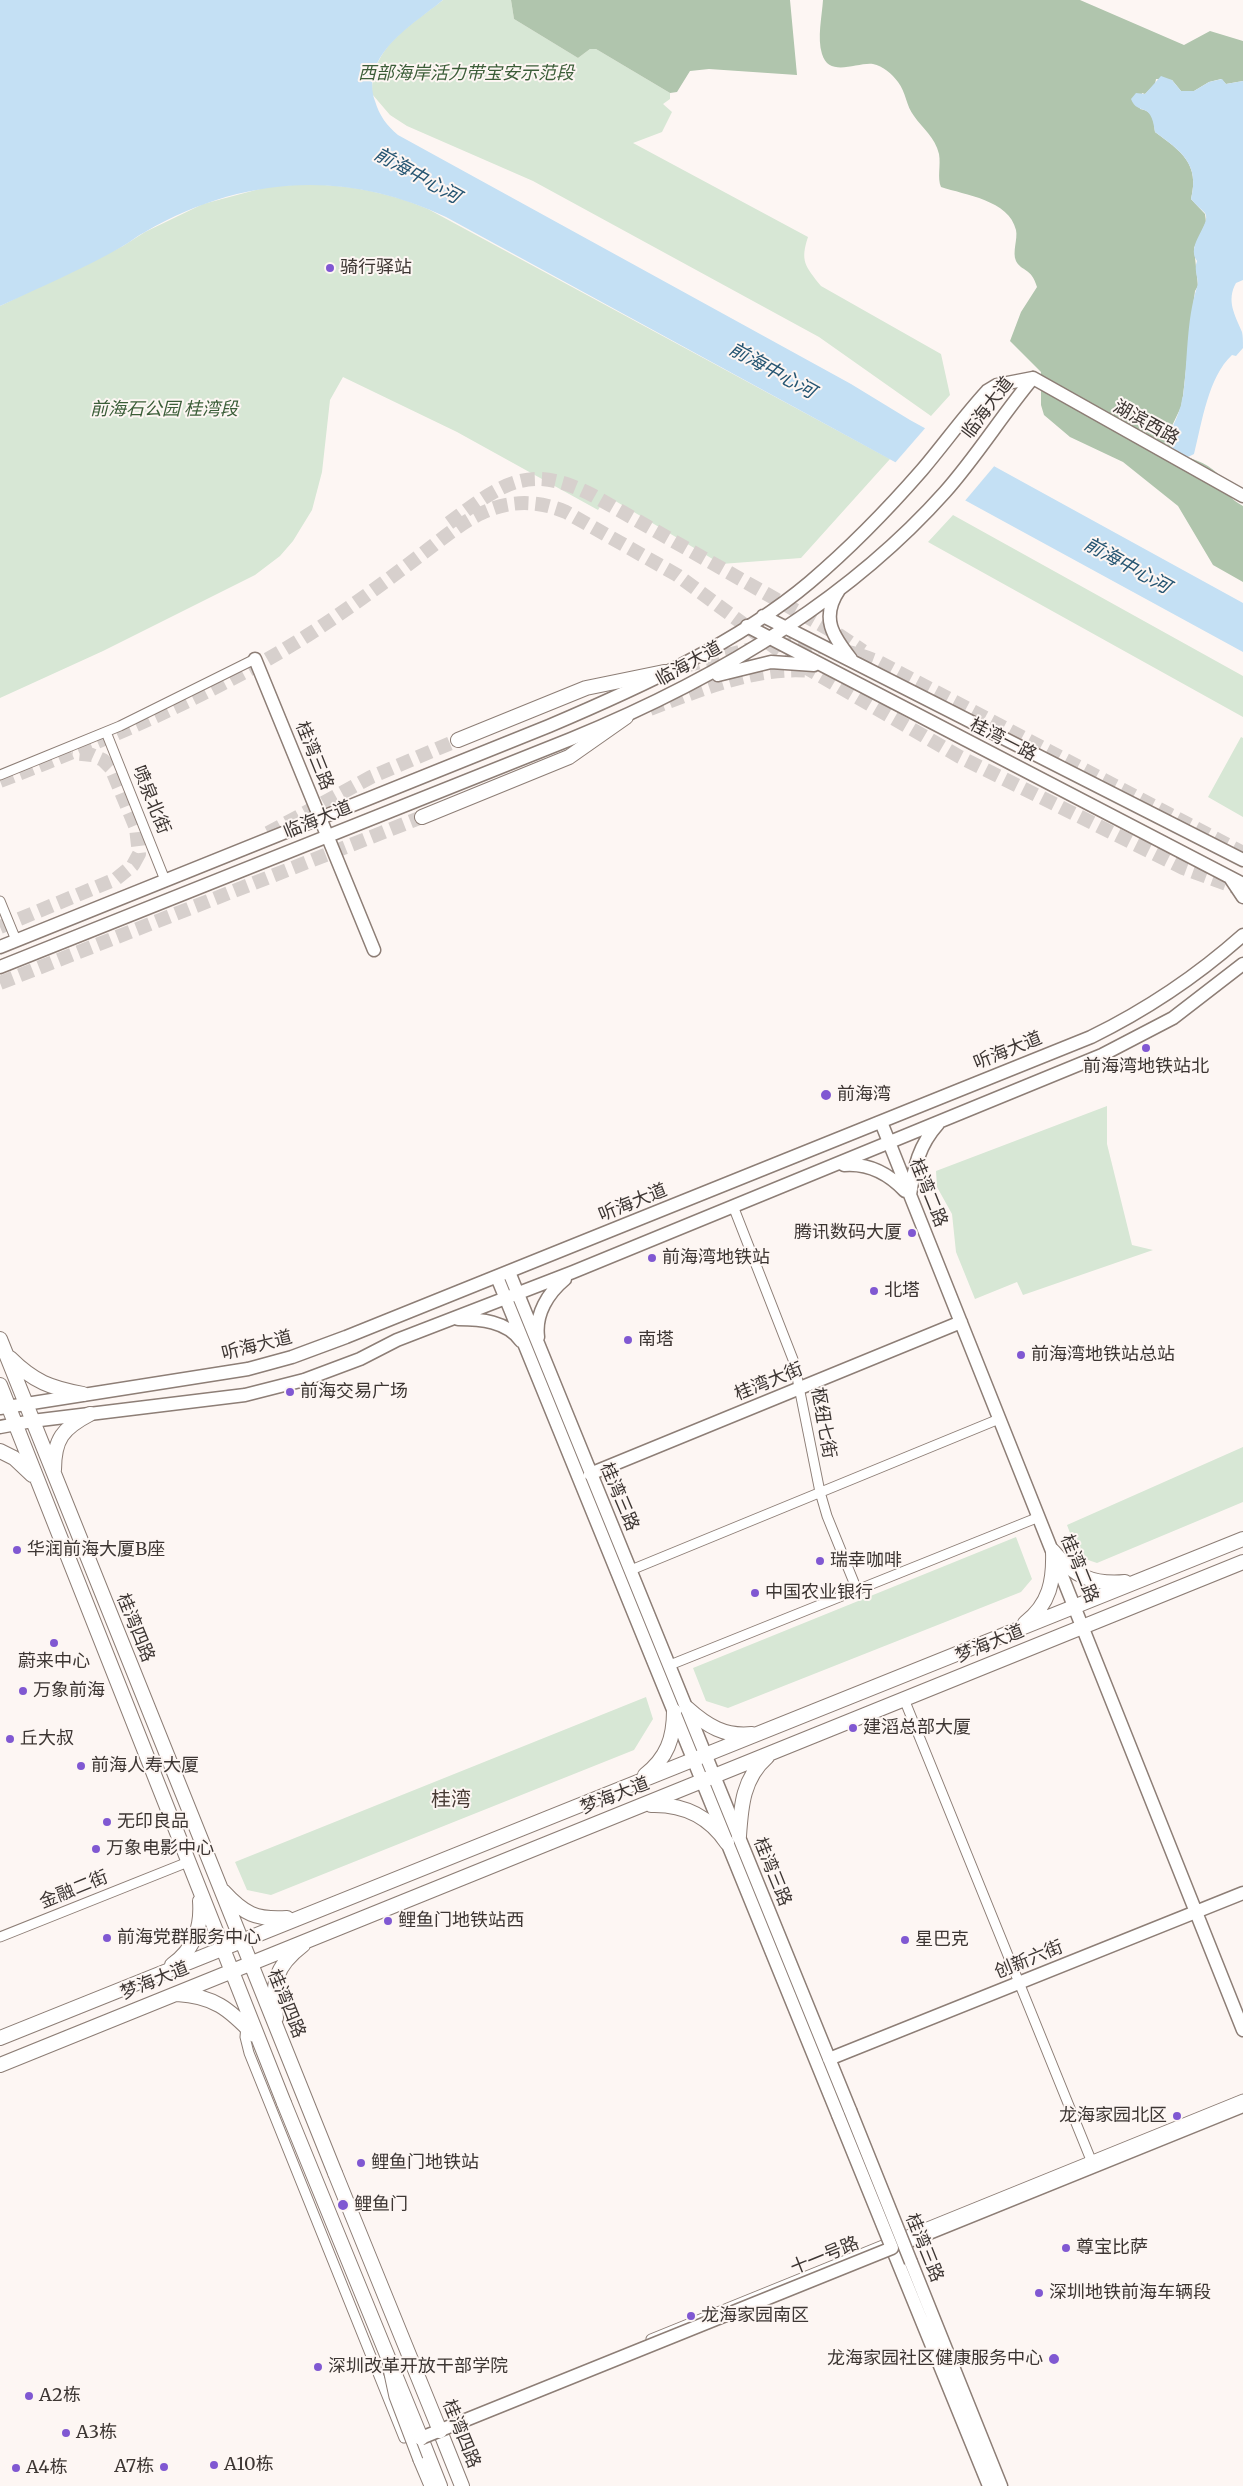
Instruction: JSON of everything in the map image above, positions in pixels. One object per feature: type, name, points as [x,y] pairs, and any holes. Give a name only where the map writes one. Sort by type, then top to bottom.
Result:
[{"type":"main road","name":"临海大道","points":[[0,947],[557,722],[664,672],[747,626],[810,581],[859,536],[921,470],[987,391],[997,385],[1033,378]]},
{"type":"main road","name":"临海大道","points":[[0,967],[626,717],[696,681],[784,627],[842,586],[877,557],[946,491],[1033,378]]},
{"type":"main road","name":"湖滨西路","points":[[1033,378],[1243,496]]},
{"type":"main road","points":[[842,586],[833,599],[829,618],[836,637],[854,663]]},
{"type":"main road","name":"桂湾一路","points":[[763,616],[1243,860]]},
{"type":"main road","name":"桂湾一路","points":[[747,626],[1243,884]]},
{"type":"main road","name":"桂湾三路","points":[[256,659],[374,950]]},
{"type":"main road","points":[[696,681],[739,668],[771,662],[821,665]]},
{"type":"main road","points":[[458,740],[586,688],[664,672]]},
{"type":"main road","points":[[422,817],[569,757],[626,717]]},
{"type":"main road","points":[[1228,876],[1243,897]]},
{"type":"main road","name":"听海大道","points":[[4,1407],[204,1377],[292,1357],[881,1122],[1112,1026],[1168,992],[1242,935]]},
{"type":"main road","points":[[0,1427],[32,1421],[199,1401],[273,1389],[360,1359],[397,1340],[573,1272],[1102,1055],[1140,1037],[1186,1009],[1243,964]]},
{"type":"main road","name":"桂湾二路","points":[[881,1122],[1243,2030]]},
{"type":"main road","points":[[910,1196],[918,1155],[929,1134],[939,1122]]},
{"type":"main road","points":[[831,1166],[845,1164],[868,1166],[895,1180],[910,1196]]},
{"type":"main road","points":[[534,1351],[539,1316],[555,1288],[573,1272]]},
{"type":"main road","name":"桂湾三路","points":[[503,1274],[699,1757],[702,1781],[733,1839],[828,2059],[844,2113]]},
{"type":"main road","points":[[450,1319],[470,1319],[501,1325],[534,1351]]},
{"type":"main road","name":"桂湾大街","points":[[590,1474],[961,1322]]},
{"type":"main road","name":"桂湾四路","points":[[0,1339],[217,1884],[462,2484]]},
{"type":"main road","name":"桂湾三路","points":[[534,1351],[590,1474],[670,1665],[680,1709]]},
{"type":"main road","points":[[6,1353],[39,1382],[58,1389],[83,1394]]},
{"type":"main road","name":"桂湾四路","points":[[0,1385],[4,1407],[15,1424],[231,1970],[246,2019],[258,2039],[382,2342],[423,2458],[440,2486]]},
{"type":"main road","points":[[54,1476],[56,1448],[62,1434],[68,1426],[90,1414]]},
{"type":"main road","points":[[0,1451],[14,1458],[38,1482]]},
{"type":"main road","name":"梦海大道","points":[[0,2038],[1243,1539]]},
{"type":"main road","points":[[1053,1550],[1072,1571],[1086,1579],[1112,1583],[1138,1580]]},
{"type":"main road","points":[[1015,1630],[1038,1611],[1045,1600],[1053,1580],[1053,1550]]},
{"type":"main road","name":"梦海大道","points":[[0,2065],[314,1936],[1243,1562]]},
{"type":"main road","points":[[632,1784],[652,1770],[667,1751],[680,1709],[719,1731],[738,1734],[765,1731]]},
{"type":"main road","points":[[640,1806],[667,1805],[689,1810],[733,1839],[745,1788],[760,1764],[774,1752]]},
{"type":"main road","name":"桂湾三路","points":[[699,1757],[715,1776],[733,1839],[970,2425],[989,2486]]},
{"type":"main road","points":[[217,1884],[240,1908],[251,1915],[271,1919],[298,1918]]},
{"type":"main road","points":[[164,1972],[184,1954],[194,1940],[200,1923],[199,1891]]},
{"type":"main road","name":"创新六街","points":[[828,2059],[1019,1983],[1198,1916],[1243,1893]]},
{"type":"main road","points":[[278,2034],[274,1996],[277,1974],[292,1953],[314,1936]]},
{"type":"main road","points":[[173,1994],[210,1999],[246,2019]]},
{"type":"main road","name":"十一号路","points":[[416,2440],[1243,2106]]},
{"type":"main road","name":"桂湾三路","points":[[970,2425],[1001,2486]]},
{"type":"street","points":[[0,775],[106,732],[256,659]]},
{"type":"street","name":"喷泉北街","points":[[106,732],[165,880]]},
{"type":"street","points":[[0,901],[16,940]]},
{"type":"street","name":"枢纽七街","points":[[733,1206],[785,1336],[801,1387],[820,1492],[837,1542],[857,1590]]},
{"type":"street","points":[[630,1570],[999,1419]]},
{"type":"street","points":[[670,1665],[1039,1517]]},
{"type":"street","points":[[904,1699],[1091,2160]]},
{"type":"street","name":"金融二街","points":[[0,1937],[188,1862]]},
{"type":"street","points":[[246,2019],[246,2044],[253,2064],[404,2438],[1243,2099]]},
{"type":"street","points":[[423,2458],[428,2486]]},
{"type":"green space","name":"西部海岸活力带宝安示范段","points":[[443,0],[511,0],[514,19],[578,58],[590,49],[596,49],[670,93],[670,99],[663,104],[672,112],[662,132],[633,143],[808,237],[804,258],[811,273],[821,286],[941,354],[950,395],[931,416],[819,337],[533,181],[407,126],[390,115],[372,94],[373,77],[378,63],[394,39]]},
{"type":"green space","points":[[511,0],[790,0],[797,75],[709,69],[690,71],[677,92],[670,93],[596,49],[590,49],[578,58],[514,19]]},
{"type":"green space","points":[[823,0],[1080,0],[1184,45],[1210,31],[1243,41],[1243,81],[1226,84],[1221,79],[1209,82],[1194,91],[1181,91],[1172,80],[1156,79],[1155,84],[1145,94],[1142,93],[1140,109],[1148,112],[1152,117],[1155,132],[1180,152],[1186,160],[1193,176],[1191,199],[1205,214],[1206,222],[1194,248],[1198,286],[1195,291],[1183,396],[1181,407],[1169,432],[1174,454],[1185,456],[1213,469],[1221,478],[1231,497],[1243,506],[1243,582],[1213,565],[1178,506],[1123,462],[1070,437],[1044,415],[1041,405],[1041,372],[1010,341],[1021,312],[1037,287],[1032,276],[1016,261],[1016,230],[1012,220],[996,205],[941,187],[937,148],[932,138],[911,112],[901,86],[890,73],[873,64],[837,67],[826,61],[822,54],[820,41]]},
{"type":"green space","name":"前海石公园 桂湾段","points":[[305,184],[368,190],[428,209],[890,459],[801,558],[721,564],[607,496],[598,510],[457,432],[343,377],[330,400],[322,472],[312,510],[293,541],[280,556],[255,575],[103,651],[0,698],[0,306],[123,246],[145,232],[203,204],[267,187]]},
{"type":"green space","points":[[953,515],[1243,676],[1243,717],[928,542]]},
{"type":"green space","points":[[1241,737],[1243,738],[1243,817],[1208,797]]},
{"type":"green space","points":[[1107,1106],[1107,1144],[1132,1245],[1153,1250],[1023,1295],[1017,1282],[975,1299],[956,1252],[952,1214],[937,1187],[936,1171]]},
{"type":"green space","points":[[1243,1447],[1243,1502],[1097,1563],[1079,1557],[1067,1525]]},
{"type":"green space","points":[[1016,1537],[1032,1579],[1021,1592],[728,1708],[706,1701],[693,1668]]},
{"type":"green space","points":[[646,1697],[653,1719],[634,1750],[271,1895],[247,1890],[235,1862]]},
{"type":"water","name":"前海中心河","points":[[0,0],[443,0],[392,42],[382,55],[375,69],[372,84],[375,101],[384,120],[398,135],[851,384],[910,420],[1243,603],[1243,652],[446,217],[408,202],[370,191],[332,186],[294,185],[256,190],[219,199],[182,213],[93,262],[0,306]]},
{"type":"water","points":[[1161,76],[1172,80],[1181,91],[1194,91],[1209,82],[1222,79],[1226,84],[1243,81],[1243,280],[1236,283],[1232,302],[1234,314],[1242,332],[1243,348],[1236,356],[1232,355],[1217,375],[1207,401],[1194,454],[1188,457],[1174,454],[1170,434],[1181,407],[1185,383],[1189,327],[1193,300],[1198,284],[1197,261],[1194,255],[1194,248],[1206,218],[1205,213],[1191,199],[1193,176],[1186,160],[1180,152],[1155,132],[1151,115],[1137,107],[1131,99],[1136,93],[1145,94]]},
{"type":"pier","points":[[927,426],[996,464],[964,502],[894,464]]},
{"type":"tunnel","points":[[449,523],[501,488],[517,482],[534,479],[552,480],[594,496],[839,635],[863,651]]},
{"type":"tunnel","points":[[0,781],[157,716],[234,678],[323,625],[474,517],[492,509],[524,503],[545,505],[566,512],[677,575],[788,657],[960,757],[1183,868],[1243,890]]},
{"type":"tunnel","points":[[777,645],[804,645],[829,648],[853,653],[879,662],[1243,853]]},
{"type":"tunnel","points":[[685,666],[751,649]]},
{"type":"tunnel","points":[[650,709],[708,687],[749,676],[790,670],[810,671]]},
{"type":"tunnel","points":[[268,833],[371,777],[458,740]]},
{"type":"tunnel","points":[[0,927],[116,879],[133,865],[139,854],[136,828],[111,768],[103,760],[92,755],[72,753]]},
{"type":"tunnel","points":[[0,983],[422,817]]},
{"type":"place","name":"骑行驿站","points":[[330,268]]},
{"type":"place","name":"前海湾地铁站北","points":[[1146,1048]]},
{"type":"place","name":"前海湾","points":[[826,1095]]},
{"type":"place","name":"腾讯数码大厦","points":[[912,1233]]},
{"type":"place","name":"前海湾地铁站","points":[[652,1258]]},
{"type":"place","name":"北塔","points":[[874,1291]]},
{"type":"place","name":"南塔","points":[[628,1340]]},
{"type":"place","name":"前海湾地铁站总站","points":[[1021,1355]]},
{"type":"place","name":"前海交易广场","points":[[290,1392]]},
{"type":"place","name":"华润前海大厦B座","points":[[17,1550]]},
{"type":"place","name":"瑞幸咖啡","points":[[820,1561]]},
{"type":"place","name":"中国农业银行","points":[[755,1593]]},
{"type":"place","name":"蔚来中心","points":[[54,1643]]},
{"type":"place","name":"万象前海","points":[[23,1691]]},
{"type":"place","name":"建滔总部大厦","points":[[853,1728]]},
{"type":"place","name":"丘大叔","points":[[10,1739]]},
{"type":"place","name":"前海人寿大厦","points":[[81,1766]]},
{"type":"place","name":"无印良品","points":[[107,1822]]},
{"type":"place","name":"万象电影中心","points":[[96,1849]]},
{"type":"place","name":"鲤鱼门地铁站西","points":[[388,1921]]},
{"type":"place","name":"前海党群服务中心","points":[[107,1938]]},
{"type":"place","name":"星巴克","points":[[905,1940]]},
{"type":"place","name":"龙海家园北区","points":[[1177,2116]]},
{"type":"place","name":"鲤鱼门地铁站","points":[[361,2163]]},
{"type":"place","name":"鲤鱼门","points":[[343,2205]]},
{"type":"place","name":"尊宝比萨","points":[[1066,2248]]},
{"type":"place","name":"深圳地铁前海车辆段","points":[[1039,2293]]},
{"type":"place","name":"龙海家园南区","points":[[691,2316]]},
{"type":"place","name":"龙海家园社区健康服务中心","points":[[1054,2359]]},
{"type":"place","name":"深圳改革开放干部学院","points":[[318,2367]]},
{"type":"place","name":"A2栋","points":[[29,2396]]},
{"type":"place","name":"A3栋","points":[[66,2433]]},
{"type":"place","name":"A10栋","points":[[214,2465]]},
{"type":"place","name":"A7栋","points":[[164,2467]]},
{"type":"place","name":"A4栋","points":[[16,2468]]},
{"type":"district","name":"桂湾","points":[[451,1800]]}]
